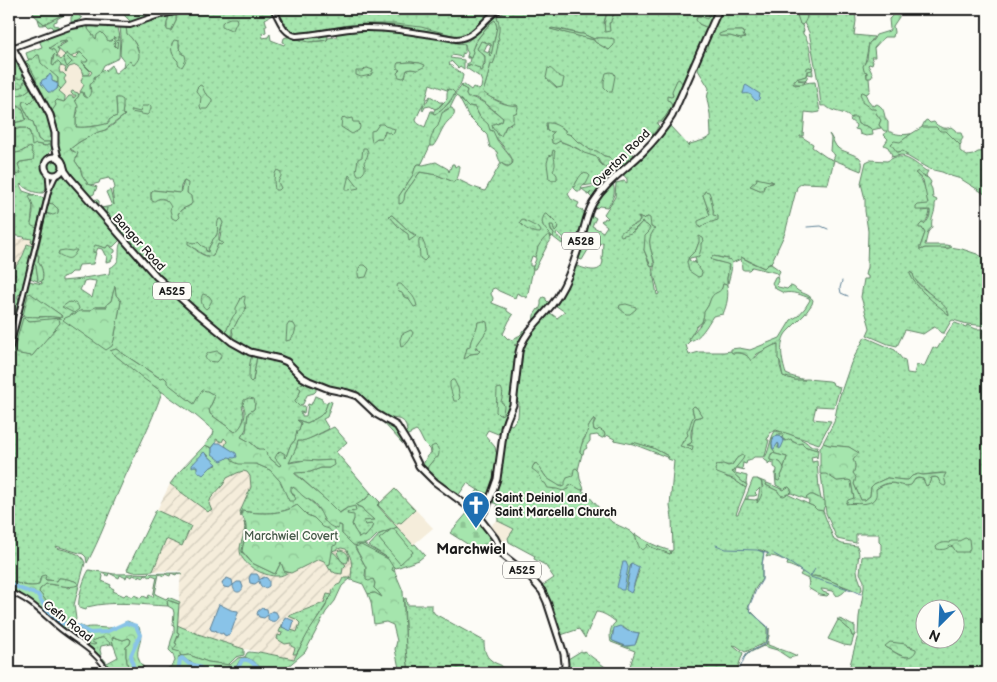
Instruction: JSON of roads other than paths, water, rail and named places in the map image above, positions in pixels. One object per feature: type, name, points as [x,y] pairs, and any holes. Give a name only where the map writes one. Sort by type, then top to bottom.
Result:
[{"type":"main road","points":[[11,48],[72,26],[92,23],[130,25],[156,16],[188,9]]},
{"type":"main road","points":[[273,9],[285,30],[291,35],[296,36],[360,28],[396,28],[456,39],[465,38],[473,34],[484,21],[500,9]]},
{"type":"main road","name":"Overton Road","points":[[480,518],[487,507],[497,479],[504,428],[513,405],[521,344],[563,288],[593,202],[612,179],[651,143],[672,116],[719,9]]},
{"type":"main road","name":"A525","points":[[9,41],[11,48],[47,109],[53,127],[58,158],[63,164]]},
{"type":"main road","points":[[48,173],[44,166],[52,154],[55,143]]},
{"type":"main road","points":[[48,158],[58,158]]},
{"type":"main road","points":[[58,174],[63,164]]},
{"type":"main road","name":"Bangor Road","points":[[63,164],[70,178],[157,278],[209,324],[241,348],[283,360],[310,381],[329,389],[353,394],[361,398],[376,414],[400,429],[424,472],[434,482],[468,506],[480,518]]},
{"type":"main road","name":"A525","points":[[48,173],[58,174]]},
{"type":"main road","name":"Bangor Road","points":[[58,174],[70,178]]},
{"type":"main road","name":"A525","points":[[480,518],[495,538],[504,556],[528,574],[542,591],[564,654],[564,673]]},
{"type":"street","points":[[9,353],[49,190],[48,173]]},
{"type":"street","points":[[49,190],[58,174]]},
{"type":"street","name":"Cefn Road","points":[[9,592],[26,599],[58,627],[92,651],[109,673]]},
{"type":"water","points":[[50,74],[52,81],[58,84],[57,89],[53,92],[48,92],[41,83]]},
{"type":"water","points":[[746,85],[760,94],[757,101],[750,95],[743,94]]},
{"type":"water","points":[[779,436],[784,441],[781,448],[779,449],[778,443],[773,449],[774,437]]},
{"type":"water","points":[[216,443],[220,443],[236,453],[237,457],[228,457],[221,461],[212,454],[212,448]]},
{"type":"water","points":[[204,452],[217,464],[203,475],[197,471],[197,466],[192,467],[192,465]]},
{"type":"water","points":[[623,562],[626,562],[628,567],[624,590],[621,590],[617,587]]},
{"type":"water","points":[[631,563],[639,567],[631,593],[626,590]]},
{"type":"water","points":[[251,574],[257,574],[259,580],[264,577],[267,578],[269,586],[262,587],[259,581],[255,584],[250,583],[249,578]]},
{"type":"water","points":[[227,578],[232,580],[233,585],[229,588],[224,587],[222,584]]},
{"type":"water","points":[[241,582],[242,590],[237,592],[234,590],[233,585]]},
{"type":"water","points":[[219,604],[238,611],[228,636],[216,630],[211,630],[210,627]]},
{"type":"water","points":[[262,608],[267,609],[268,614],[272,611],[276,612],[277,620],[271,621],[268,619],[268,615],[264,618],[259,617],[258,611]]},
{"type":"water","points":[[285,617],[294,621],[291,631],[282,627]]},
{"type":"water","points":[[620,626],[628,631],[639,633],[635,645],[626,646],[612,640],[614,628]]},
{"type":"waterway","points":[[807,227],[821,226],[828,229]]},
{"type":"waterway","points":[[842,281],[841,293],[848,296]]},
{"type":"waterway","points":[[716,545],[726,549],[757,550],[769,554]]},
{"type":"waterway","points":[[738,673],[746,654],[765,644],[767,638],[767,626],[751,612],[749,607],[762,580],[764,552]]},
{"type":"waterway","points":[[774,554],[810,577],[815,569]]},
{"type":"waterway","points":[[810,577],[861,594]]},
{"type":"waterway","points":[[9,583],[38,595],[47,611],[61,623],[77,626],[90,633],[106,632],[126,623],[136,626],[140,635],[131,655],[134,671],[144,670],[146,673]]},
{"type":"waterway","points":[[178,673],[180,659],[182,658],[189,664],[198,666],[207,673]]},
{"type":"waterway","points":[[219,673],[228,669],[238,668],[242,660],[250,661],[254,664],[260,670],[259,673]]},
{"type":"place","name":"Saint Deiniol and Saint Marcella Church","points":[[476,529]]},
{"type":"district","name":"Marchwiel","points":[[471,549]]},
{"type":"park label","name":"Marchwiel Covert","points":[[291,536]]}]
